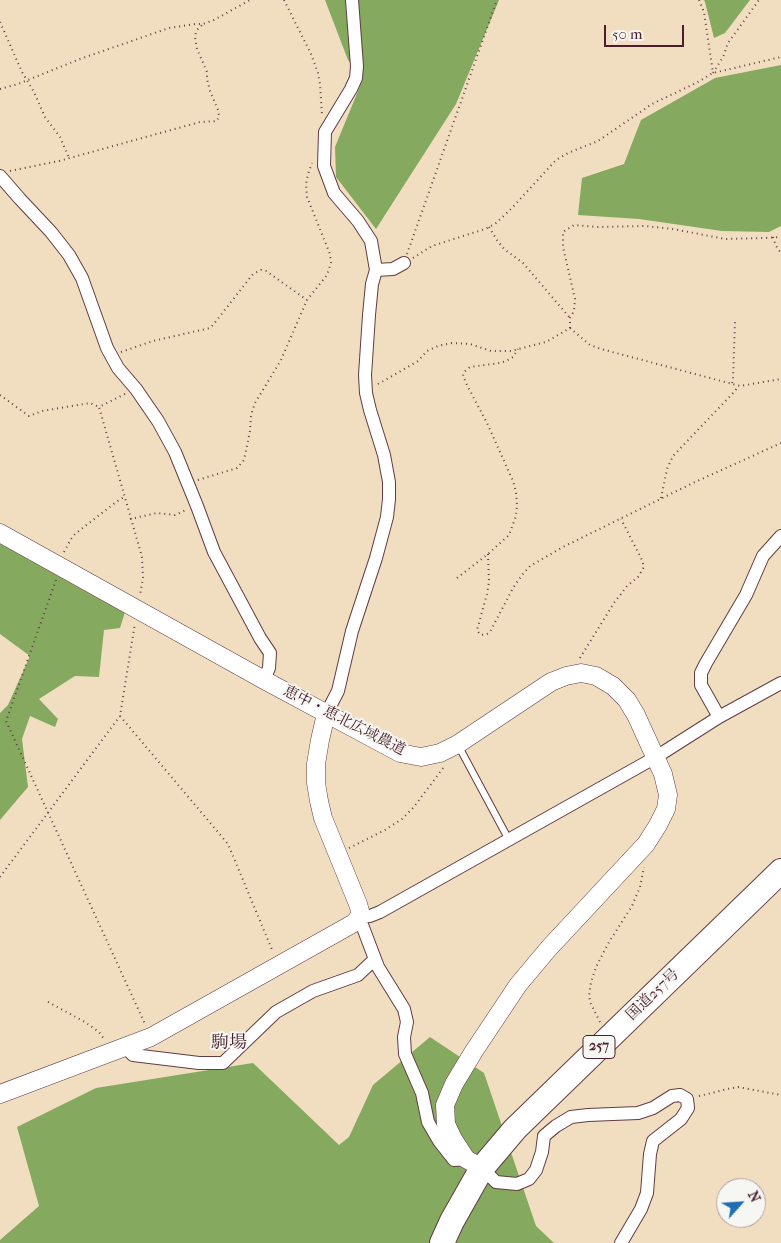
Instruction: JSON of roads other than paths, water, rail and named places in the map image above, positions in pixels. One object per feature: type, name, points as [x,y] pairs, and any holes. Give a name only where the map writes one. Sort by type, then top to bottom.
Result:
[{"type":"highway","name":"国道257号","points":[[442,1243],[474,1164],[515,1129],[781,871]]},
{"type":"street","points":[[352,0],[358,66],[356,78],[325,132],[324,166],[334,193],[358,221],[370,240],[376,270],[372,284],[365,375],[370,410],[386,464],[389,499],[376,558],[352,632],[338,691],[326,714],[320,740],[316,764],[316,783],[323,818],[358,904],[359,917],[378,967],[404,1009],[406,1022],[404,1037],[405,1054],[422,1093],[428,1122],[439,1141],[454,1160],[474,1164],[496,1182],[517,1184],[529,1179],[536,1170],[542,1152],[544,1136],[571,1117],[638,1113],[652,1108],[672,1096],[680,1095],[687,1099],[688,1108],[681,1119],[653,1141],[647,1192],[641,1208],[621,1243]]},
{"type":"street","points":[[4,173],[20,199],[51,232],[69,255],[82,278],[107,348],[118,368],[136,389],[158,421],[175,452],[214,552],[270,653],[269,668],[264,680]]},
{"type":"street","points":[[376,270],[393,269],[404,263]]},
{"type":"street","name":"恵中・恵北広域農道","points":[[0,533],[264,680],[400,753],[421,757],[440,753],[451,748],[550,682],[566,676],[581,673],[596,676],[613,686],[627,700],[636,715],[663,774],[668,795],[666,809],[658,825],[641,849],[549,948],[518,985],[454,1084],[445,1105],[446,1124],[453,1139],[474,1164]]},
{"type":"street","points":[[719,717],[701,685],[701,674],[746,595],[763,556],[781,536]]},
{"type":"street","points":[[0,1094],[151,1037],[354,923],[359,917],[370,916],[380,912],[509,840],[656,757],[719,717],[781,683]]},
{"type":"street","points":[[118,1049],[133,1055],[199,1063],[223,1063],[276,1012],[313,991],[358,975],[375,959]]},
{"type":"lane","points":[[451,748],[509,840]]},
{"type":"district","name":"駒場","points":[[229,1044]]}]
